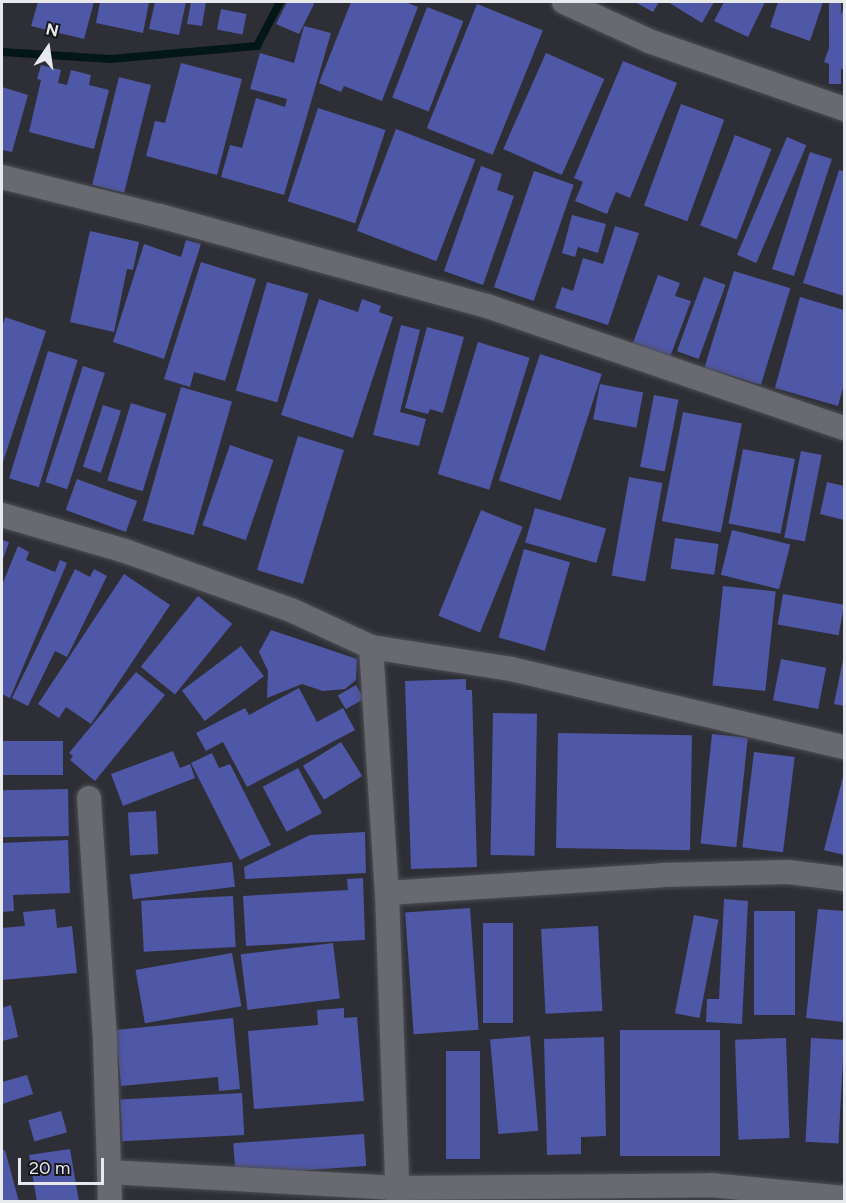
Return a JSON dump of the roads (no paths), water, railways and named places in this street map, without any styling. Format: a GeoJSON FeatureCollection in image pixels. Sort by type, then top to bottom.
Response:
{"type":"FeatureCollection","features":[{"type":"Feature","properties":{"kind":"street"},"geometry":{"type":"LineString","coordinates":[[564,2],[649,41],[844,109]]}},
{"type":"Feature","properties":{"kind":"street"},"geometry":{"type":"LineString","coordinates":[[2,177],[160,216],[487,306],[844,428]]}},
{"type":"Feature","properties":{"kind":"street"},"geometry":{"type":"LineString","coordinates":[[2,515],[125,552],[291,609],[371,647],[511,669],[844,747]]}},
{"type":"Feature","properties":{"kind":"street"},"geometry":{"type":"LineString","coordinates":[[371,647],[387,893],[397,1195]]}},
{"type":"Feature","properties":{"kind":"street"},"geometry":{"type":"LineString","coordinates":[[89,798],[110,1202]]}},
{"type":"Feature","properties":{"kind":"street"},"geometry":{"type":"LineString","coordinates":[[387,893],[662,875],[788,872],[844,879]]}},
{"type":"Feature","properties":{"kind":"street"},"geometry":{"type":"LineString","coordinates":[[109,1172],[397,1195],[710,1185],[844,1198]]}},
{"type":"Feature","properties":{"kind":"waterway"},"geometry":{"type":"LineString","coordinates":[[2,52],[111,59],[257,46],[280,2]]}}]}
